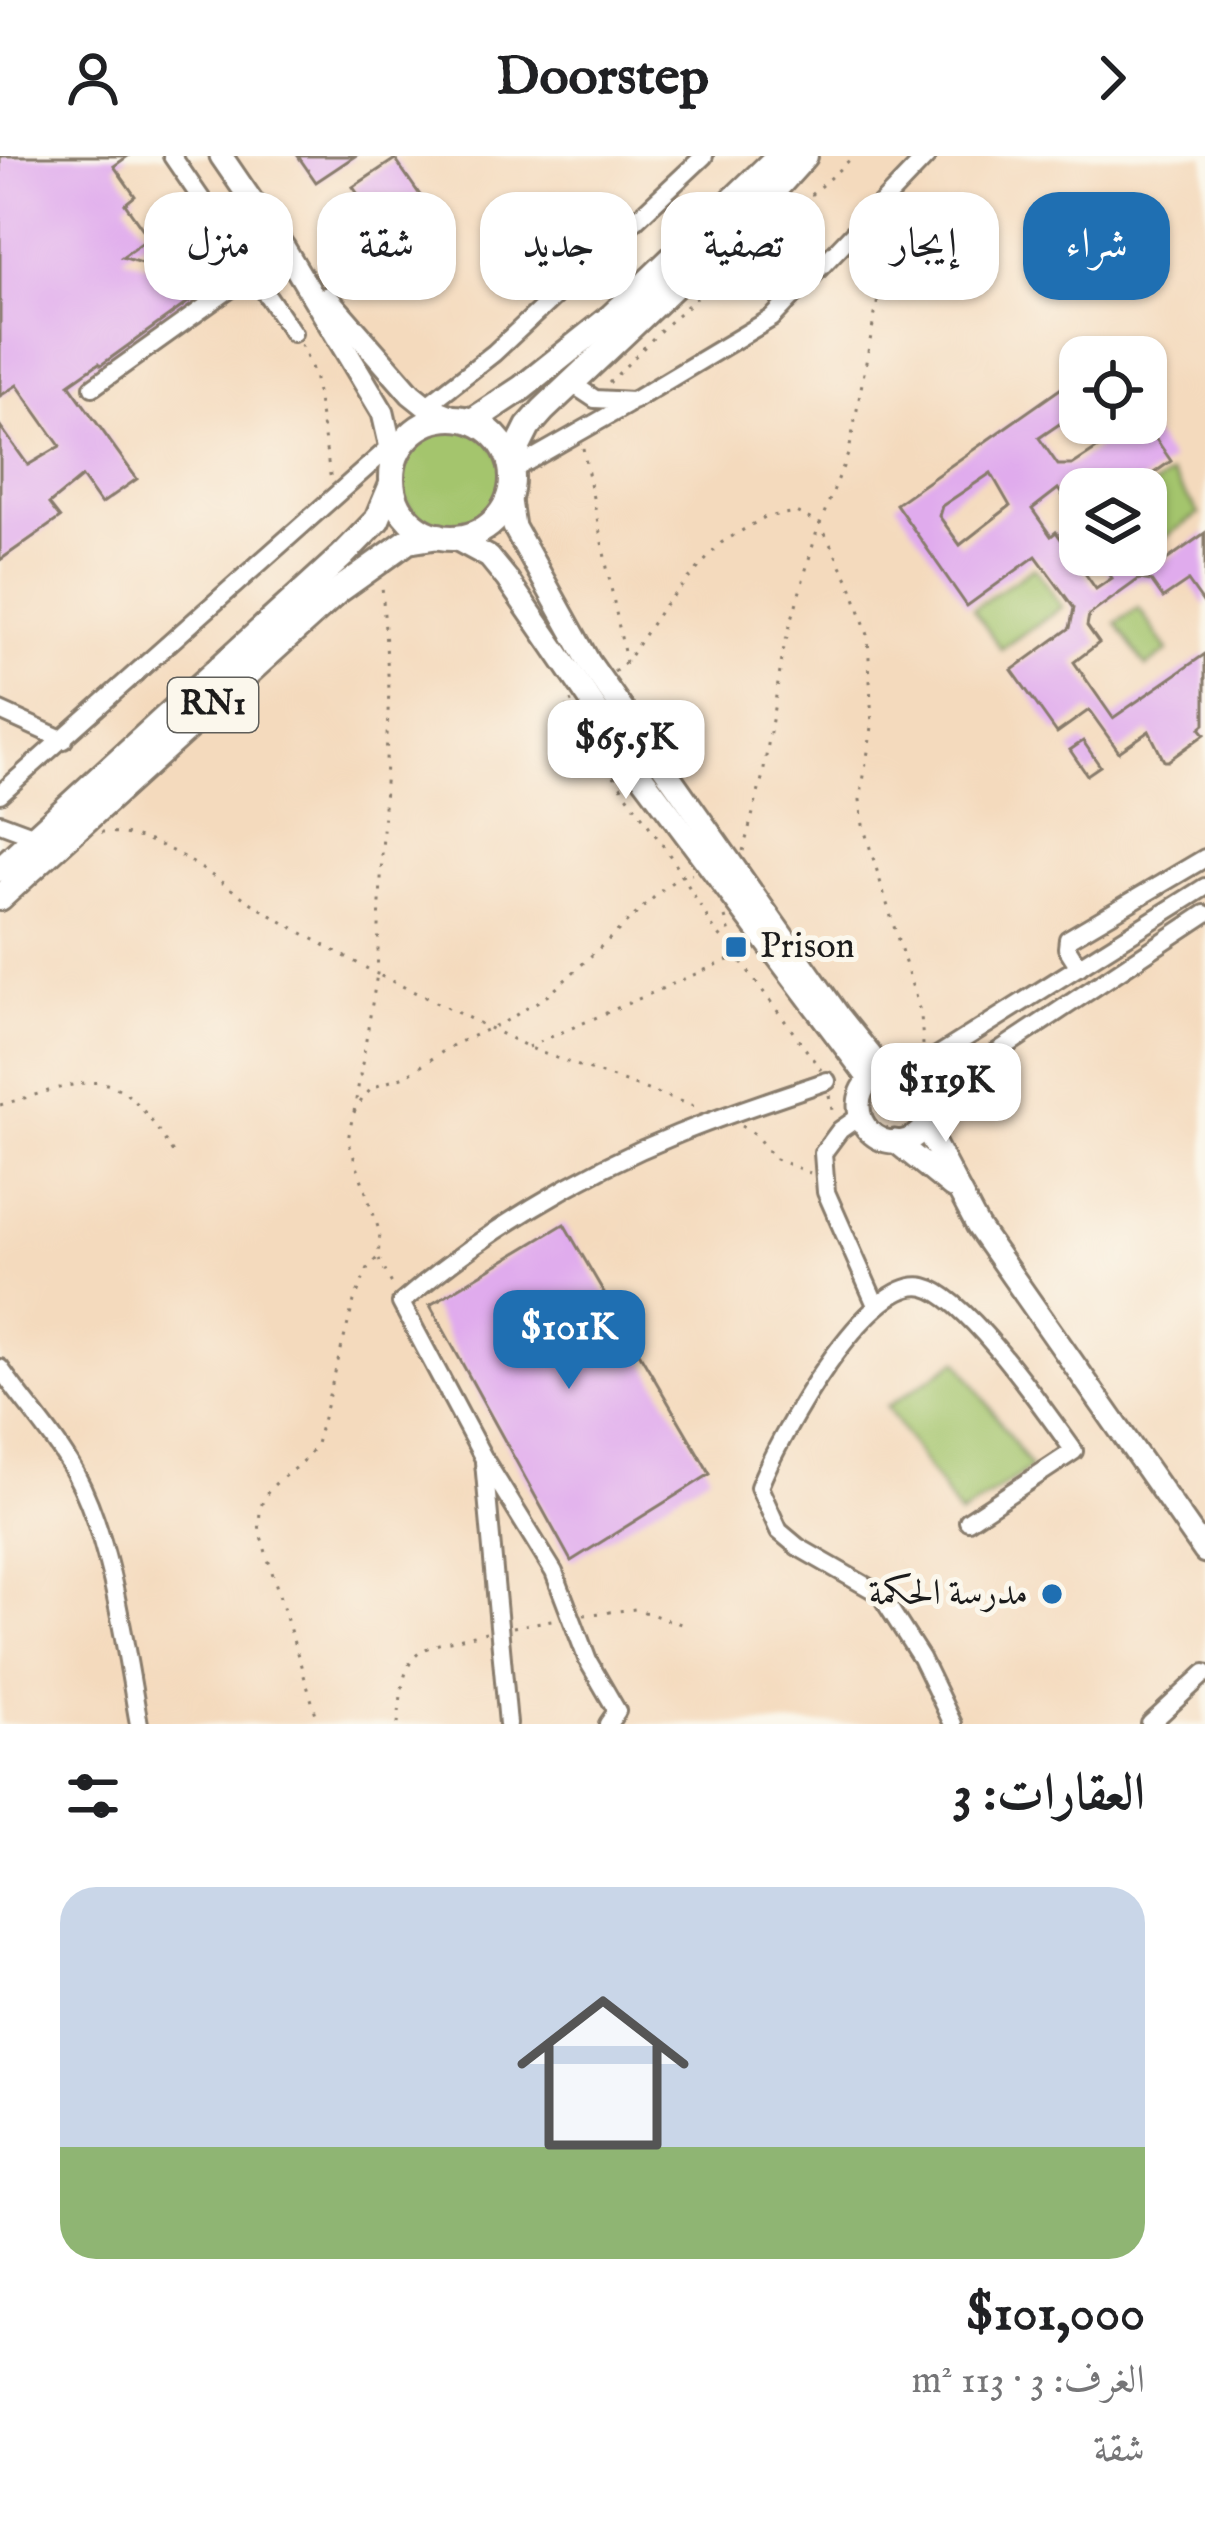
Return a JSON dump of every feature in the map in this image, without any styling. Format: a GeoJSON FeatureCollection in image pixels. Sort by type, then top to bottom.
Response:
{"type":"FeatureCollection","features":[{"type":"Feature","properties":{"kind":"highway","name":"RN1"},"geometry":{"type":"LineString","coordinates":[[0,869],[377,520],[393,464],[407,438],[421,426],[464,420],[522,388],[611,316],[779,156]]}},
{"type":"Feature","properties":{"kind":"highway","name":"RN1"},"geometry":{"type":"LineString","coordinates":[[0,898],[338,591],[408,541],[471,534],[488,525],[528,427],[805,156]]}},
{"type":"Feature","properties":{"kind":"highway"},"geometry":{"type":"LineString","coordinates":[[464,420],[494,435],[510,476]]}},
{"type":"Feature","properties":{"kind":"highway"},"geometry":{"type":"LineString","coordinates":[[393,464],[397,502],[407,518],[446,536]]}},
{"type":"Feature","properties":{"kind":"main road"},"geometry":{"type":"LineString","coordinates":[[221,156],[246,192]]}},
{"type":"Feature","properties":{"kind":"main road"},"geometry":{"type":"LineString","coordinates":[[293,259],[397,380],[426,406],[464,420]]}},
{"type":"Feature","properties":{"kind":"main road"},"geometry":{"type":"LineString","coordinates":[[293,263],[383,413],[393,464]]}},
{"type":"Feature","properties":{"kind":"main road"},"geometry":{"type":"LineString","coordinates":[[510,476],[514,526],[594,687]]}},
{"type":"Feature","properties":{"kind":"main road"},"geometry":{"type":"LineString","coordinates":[[446,536],[489,557],[594,687],[877,1076]]}},
{"type":"Feature","properties":{"kind":"main road"},"geometry":{"type":"LineString","coordinates":[[896,1142],[925,1126],[930,1114],[919,1069],[877,1076],[861,1094],[860,1116],[874,1135],[896,1142],[957,1192]]}},
{"type":"Feature","properties":{"kind":"main road"},"geometry":{"type":"LineString","coordinates":[[925,1126],[957,1192],[1205,1552]]}},
{"type":"Feature","properties":{"kind":"street"},"geometry":{"type":"LineString","coordinates":[[172,156],[196,192]]}},
{"type":"Feature","properties":{"kind":"street"},"geometry":{"type":"LineString","coordinates":[[426,406],[494,353],[704,156]]}},
{"type":"Feature","properties":{"kind":"street"},"geometry":{"type":"LineString","coordinates":[[510,476],[772,319],[926,156]]}},
{"type":"Feature","properties":{"kind":"street"},"geometry":{"type":"LineString","coordinates":[[93,387],[215,300]]}},
{"type":"Feature","properties":{"kind":"street"},"geometry":{"type":"LineString","coordinates":[[270,300],[293,333]]}},
{"type":"Feature","properties":{"kind":"street"},"geometry":{"type":"LineString","coordinates":[[571,383],[596,400],[633,401]]}},
{"type":"Feature","properties":{"kind":"street"},"geometry":{"type":"LineString","coordinates":[[0,794],[334,497],[393,464]]}},
{"type":"Feature","properties":{"kind":"street"},"geometry":{"type":"LineString","coordinates":[[0,711],[64,740]]}},
{"type":"Feature","properties":{"kind":"street"},"geometry":{"type":"LineString","coordinates":[[0,823],[35,836]]}},
{"type":"Feature","properties":{"kind":"street"},"geometry":{"type":"LineString","coordinates":[[1078,967],[1066,946],[1068,939],[1205,858]]}},
{"type":"Feature","properties":{"kind":"street"},"geometry":{"type":"LineString","coordinates":[[919,1069],[1205,886]]}},
{"type":"Feature","properties":{"kind":"street"},"geometry":{"type":"LineString","coordinates":[[929,1096],[1205,914]]}},
{"type":"Feature","properties":{"kind":"street"},"geometry":{"type":"LineString","coordinates":[[608,1724],[617,1711],[588,1661],[554,1572],[483,1457],[401,1303],[482,1242],[592,1174],[676,1135],[827,1081]]}},
{"type":"Feature","properties":{"kind":"street"},"geometry":{"type":"LineString","coordinates":[[860,1116],[840,1130],[823,1153],[824,1172],[826,1192],[876,1305]]}},
{"type":"Feature","properties":{"kind":"street"},"geometry":{"type":"LineString","coordinates":[[953,1724],[930,1675],[880,1594],[779,1531],[759,1487],[784,1432],[876,1305],[919,1286],[954,1307],[1004,1354],[1074,1451],[968,1521]]}},
{"type":"Feature","properties":{"kind":"street"},"geometry":{"type":"LineString","coordinates":[[0,1368],[54,1440],[89,1504],[139,1724]]}},
{"type":"Feature","properties":{"kind":"street"},"geometry":{"type":"LineString","coordinates":[[483,1457],[508,1724]]}},
{"type":"Feature","properties":{"kind":"street"},"geometry":{"type":"LineString","coordinates":[[1150,1724],[1205,1673]]}},
{"type":"Feature","properties":{"kind":"path"},"geometry":{"type":"LineString","coordinates":[[353,1114],[372,1088],[407,1075],[550,994],[682,874],[742,854],[754,823],[784,647],[820,524],[849,452],[899,188]]}},
{"type":"Feature","properties":{"kind":"path"},"geometry":{"type":"LineString","coordinates":[[293,333],[314,374],[334,497]]}},
{"type":"Feature","properties":{"kind":"path"},"geometry":{"type":"LineString","coordinates":[[827,1081],[770,996],[714,928],[564,705],[626,662],[663,607],[721,543],[765,517],[796,512],[820,524],[850,583],[868,635],[872,727],[860,800],[863,825],[921,1015],[919,1069]]}},
{"type":"Feature","properties":{"kind":"path"},"geometry":{"type":"LineString","coordinates":[[371,568],[382,584],[389,689],[377,974],[348,1140],[380,1233],[378,1257],[401,1303]]}},
{"type":"Feature","properties":{"kind":"path"},"geometry":{"type":"LineString","coordinates":[[99,832],[123,832],[162,845],[259,908],[377,974],[529,1047],[637,1087]]}},
{"type":"Feature","properties":{"kind":"path"},"geometry":{"type":"LineString","coordinates":[[718,904],[737,956]]}},
{"type":"Feature","properties":{"kind":"path"},"geometry":{"type":"LineString","coordinates":[[529,1047],[737,956]]}},
{"type":"Feature","properties":{"kind":"path"},"geometry":{"type":"LineString","coordinates":[[0,1105],[88,1082],[107,1082],[136,1099],[176,1158]]}},
{"type":"Feature","properties":{"kind":"path"},"geometry":{"type":"LineString","coordinates":[[319,1724],[260,1533],[258,1505],[264,1492],[305,1462],[316,1444],[354,1301],[378,1257]]}},
{"type":"Feature","properties":{"kind":"path"},"geometry":{"type":"LineString","coordinates":[[398,1724],[405,1670],[412,1656],[433,1645],[500,1629],[635,1609],[681,1624]]}},
{"type":"Feature","properties":{"kind":"green space"},"geometry":{"type":"Polygon","coordinates":[[[452,426],[472,430],[495,449],[504,478],[500,498],[481,521],[452,530],[432,526],[409,507],[400,478],[404,458],[423,435],[452,426]]]}},
{"type":"Feature","properties":{"kind":"green space"},"geometry":{"type":"Polygon","coordinates":[[[1171,474],[1199,514],[1167,536],[1167,477],[1171,474]]]}},
{"type":"Feature","properties":{"kind":"green space"},"geometry":{"type":"Polygon","coordinates":[[[1034,567],[1062,607],[1001,649],[973,609],[1034,567]]]}},
{"type":"Feature","properties":{"kind":"green space"},"geometry":{"type":"Polygon","coordinates":[[[1139,608],[1168,651],[1146,667],[1116,623],[1139,608]]]}},
{"type":"Feature","properties":{"kind":"green space"},"geometry":{"type":"Polygon","coordinates":[[[958,1360],[1031,1468],[960,1516],[887,1407],[958,1360]]]}},
{"type":"Feature","properties":{"kind":"building"},"geometry":{"type":"Polygon","coordinates":[[[0,156],[128,156],[114,166],[135,196],[125,204],[144,231],[144,242],[122,257],[144,264],[144,300],[191,300],[69,384],[137,479],[101,504],[82,477],[49,504],[60,518],[0,560],[0,426],[28,465],[60,446],[17,385],[0,396],[0,156]]]}},
{"type":"Feature","properties":{"kind":"building"},"geometry":{"type":"Polygon","coordinates":[[[298,156],[355,156],[316,182],[298,156]]]}},
{"type":"Feature","properties":{"kind":"building"},"geometry":{"type":"Polygon","coordinates":[[[395,159],[418,192],[357,192],[353,187],[395,159]]]}},
{"type":"Feature","properties":{"kind":"building"},"geometry":{"type":"Polygon","coordinates":[[[1059,390],[1059,424],[1039,438],[1058,465],[1072,465],[1104,444],[1159,444],[1171,461],[1161,468],[1059,468],[1059,490],[1032,509],[1051,536],[1056,532],[1059,536],[1059,576],[1087,576],[1096,589],[1111,576],[1167,576],[1167,560],[1205,533],[1205,605],[1188,581],[1163,598],[1151,581],[1139,579],[1089,615],[1087,626],[1099,643],[1074,662],[1113,718],[1205,654],[1205,724],[1200,728],[1205,734],[1164,761],[1149,731],[1119,752],[1089,710],[1057,733],[1012,670],[1070,628],[1074,608],[1036,556],[967,606],[896,504],[1059,390]],[[991,473],[942,506],[939,516],[960,545],[1010,506],[991,473]]]}},
{"type":"Feature","properties":{"kind":"building"},"geometry":{"type":"Polygon","coordinates":[[[1083,741],[1100,766],[1087,775],[1070,750],[1083,741]]]}},
{"type":"Feature","properties":{"kind":"building"},"geometry":{"type":"Polygon","coordinates":[[[564,1224],[710,1474],[571,1561],[430,1305],[564,1224]]]}},
{"type":"Feature","properties":{"kind":"place","name":"Prison"},"geometry":{"type":"Point","coordinates":[736,947]}},
{"type":"Feature","properties":{"kind":"place","name":"مدرسة الحكمة"},"geometry":{"type":"Point","coordinates":[1052,1594]}}]}
